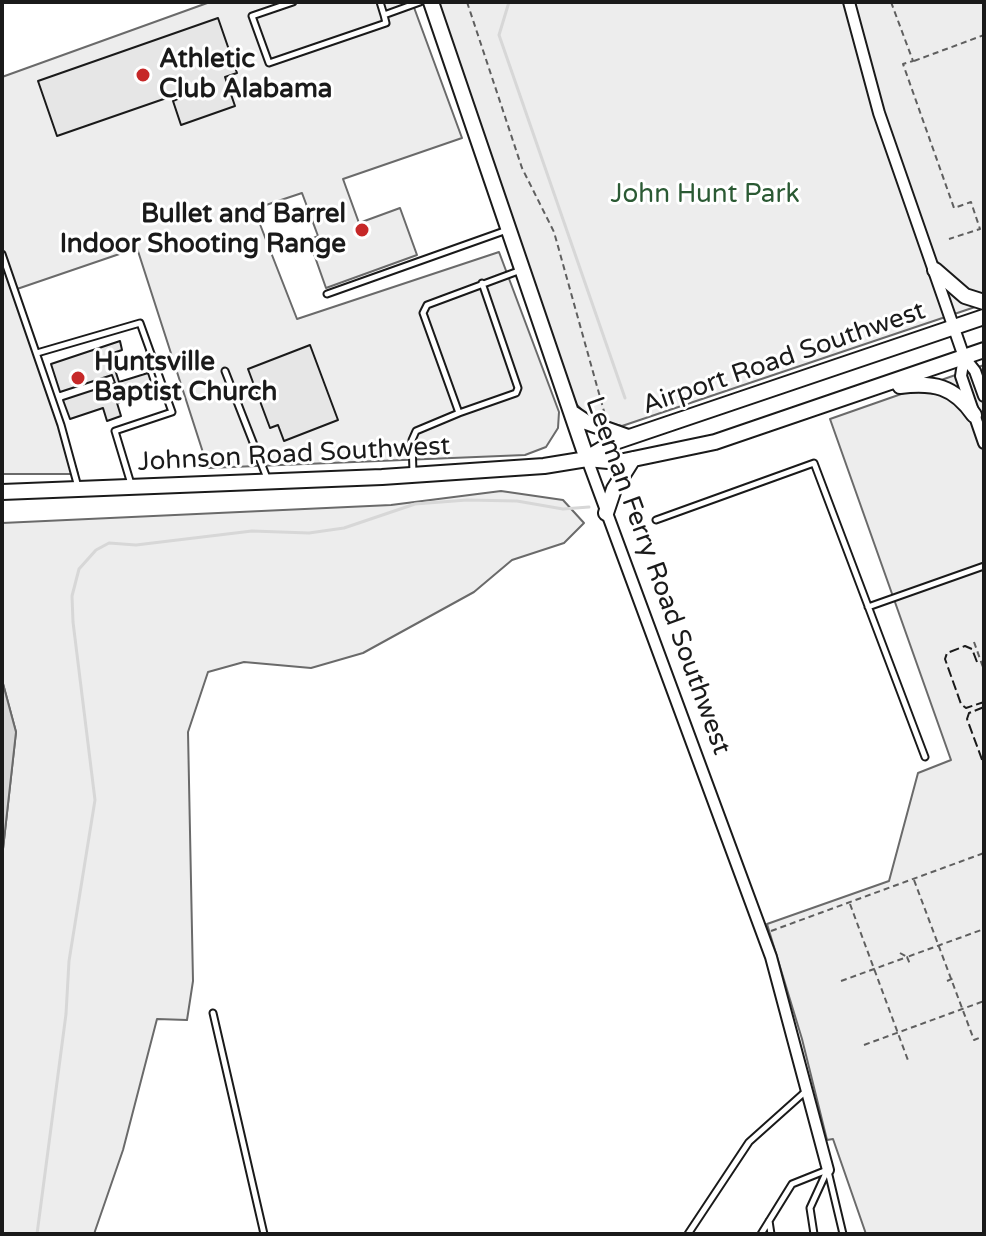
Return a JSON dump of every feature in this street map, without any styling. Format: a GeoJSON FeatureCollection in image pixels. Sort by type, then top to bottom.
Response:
{"type":"FeatureCollection","features":[{"type":"Feature","properties":{"kind":"street","name":"Leeman Ferry Road Southwest"},"geometry":{"type":"LineString","coordinates":[[431,2],[606,513],[762,934],[828,1170]]}},
{"type":"Feature","properties":{"kind":"street"},"geometry":{"type":"LineString","coordinates":[[849,2],[879,113],[964,357],[975,371],[984,396]]}},
{"type":"Feature","properties":{"kind":"street"},"geometry":{"type":"LineString","coordinates":[[935,270],[965,296],[984,302]]}},
{"type":"Feature","properties":{"kind":"street","name":"Airport Road Southwest"},"geometry":{"type":"LineString","coordinates":[[587,459],[628,437],[984,317]]}},
{"type":"Feature","properties":{"kind":"street","name":"Airport Road Southwest"},"geometry":{"type":"LineString","coordinates":[[587,459],[619,462],[715,442],[984,350]]}},
{"type":"Feature","properties":{"kind":"street"},"geometry":{"type":"LineString","coordinates":[[964,357],[961,376],[984,443]]}},
{"type":"Feature","properties":{"kind":"street"},"geometry":{"type":"LineString","coordinates":[[876,388],[926,383],[940,385],[965,401],[974,415]]}},
{"type":"Feature","properties":{"kind":"street"},"geometry":{"type":"LineString","coordinates":[[571,412],[586,422],[628,437]]}},
{"type":"Feature","properties":{"kind":"street","name":"Johnson Road Southwest"},"geometry":{"type":"LineString","coordinates":[[2,492],[413,475],[544,466],[587,459]]}},
{"type":"Feature","properties":{"kind":"street"},"geometry":{"type":"LineString","coordinates":[[606,513],[614,489],[633,459]]}},
{"type":"Feature","properties":{"kind":"lane"},"geometry":{"type":"LineString","coordinates":[[293,2],[252,16],[269,63],[386,23],[380,2]]}},
{"type":"Feature","properties":{"kind":"lane"},"geometry":{"type":"LineString","coordinates":[[384,15],[420,2]]}},
{"type":"Feature","properties":{"kind":"lane"},"geometry":{"type":"LineString","coordinates":[[327,294],[509,229]]}},
{"type":"Feature","properties":{"kind":"lane"},"geometry":{"type":"LineString","coordinates":[[2,254],[37,353],[78,488]]}},
{"type":"Feature","properties":{"kind":"lane"},"geometry":{"type":"LineString","coordinates":[[459,413],[423,313],[427,305],[441,297],[522,270]]}},
{"type":"Feature","properties":{"kind":"lane"},"geometry":{"type":"LineString","coordinates":[[413,475],[412,440],[416,431],[516,393],[518,388],[482,283]]}},
{"type":"Feature","properties":{"kind":"lane"},"geometry":{"type":"LineString","coordinates":[[37,353],[140,323],[172,412],[115,431],[131,486]]}},
{"type":"Feature","properties":{"kind":"lane"},"geometry":{"type":"LineString","coordinates":[[225,371],[268,481]]}},
{"type":"Feature","properties":{"kind":"lane"},"geometry":{"type":"LineString","coordinates":[[656,520],[814,463],[925,757]]}},
{"type":"Feature","properties":{"kind":"lane"},"geometry":{"type":"LineString","coordinates":[[868,607],[984,566]]}},
{"type":"Feature","properties":{"kind":"lane"},"geometry":{"type":"LineString","coordinates":[[213,1013],[264,1234]]}},
{"type":"Feature","properties":{"kind":"lane"},"geometry":{"type":"LineString","coordinates":[[688,1234],[749,1142],[807,1091]]}},
{"type":"Feature","properties":{"kind":"lane"},"geometry":{"type":"LineString","coordinates":[[761,1234],[792,1184],[828,1170]]}},
{"type":"Feature","properties":{"kind":"lane"},"geometry":{"type":"LineString","coordinates":[[814,1234],[810,1208],[828,1170]]}},
{"type":"Feature","properties":{"kind":"lane"},"geometry":{"type":"LineString","coordinates":[[828,1170],[843,1234]]}},
{"type":"Feature","properties":{"kind":"lane"},"geometry":{"type":"LineString","coordinates":[[769,1220],[771,1234]]}},
{"type":"Feature","properties":{"kind":"path"},"geometry":{"type":"LineString","coordinates":[[467,2],[522,168],[554,232],[606,420]]}},
{"type":"Feature","properties":{"kind":"path"},"geometry":{"type":"LineString","coordinates":[[891,2],[913,61]]}},
{"type":"Feature","properties":{"kind":"path"},"geometry":{"type":"LineString","coordinates":[[949,239],[980,229],[971,202],[954,208],[903,64],[984,35]]}},
{"type":"Feature","properties":{"kind":"path"},"geometry":{"type":"LineString","coordinates":[[974,642],[984,670]]}},
{"type":"Feature","properties":{"kind":"path"},"geometry":{"type":"LineString","coordinates":[[762,934],[984,853]]}},
{"type":"Feature","properties":{"kind":"path"},"geometry":{"type":"LineString","coordinates":[[914,879],[974,1040]]}},
{"type":"Feature","properties":{"kind":"path"},"geometry":{"type":"LineString","coordinates":[[849,903],[909,1063]]}},
{"type":"Feature","properties":{"kind":"path"},"geometry":{"type":"LineString","coordinates":[[841,981],[984,929]]}},
{"type":"Feature","properties":{"kind":"path"},"geometry":{"type":"LineString","coordinates":[[900,953],[907,957],[910,964]]}},
{"type":"Feature","properties":{"kind":"path"},"geometry":{"type":"LineString","coordinates":[[864,1045],[984,1001]]}},
{"type":"Feature","properties":{"kind":"path"},"geometry":{"type":"LineString","coordinates":[[967,1042],[979,1038]]}},
{"type":"Feature","properties":{"kind":"shaded area"},"geometry":{"type":"Polygon","coordinates":[[[210,2],[412,2],[462,138],[343,179],[359,223],[400,208],[417,255],[326,288],[309,240],[318,236],[302,193],[254,209],[297,319],[499,252],[559,412],[558,428],[546,447],[525,455],[208,468],[137,248],[17,289],[78,474],[2,474],[2,77],[210,2]]]}},
{"type":"Feature","properties":{"kind":"shaded area","name":"John Hunt Park"},"geometry":{"type":"Polygon","coordinates":[[[430,2],[984,2],[984,304],[622,426],[591,419],[576,404],[430,2]]]}},
{"type":"Feature","properties":{"kind":"shaded area"},"geometry":{"type":"Polygon","coordinates":[[[984,365],[984,1234],[866,1234],[833,1139],[827,1140],[802,1039],[767,924],[889,881],[918,773],[951,760],[830,419],[984,365]]]}},
{"type":"Feature","properties":{"kind":"shaded area"},"geometry":{"type":"Polygon","coordinates":[[[501,491],[563,500],[584,523],[564,543],[512,560],[474,592],[363,653],[311,668],[244,662],[208,672],[188,732],[193,981],[187,1020],[157,1019],[123,1150],[94,1234],[2,1234],[2,858],[16,732],[2,680],[2,523],[391,505],[501,491]]]}},
{"type":"Feature","properties":{"kind":"shaded area"},"geometry":{"type":"Polygon","coordinates":[[[2,680],[16,732],[2,858],[2,680]]]}},
{"type":"Feature","properties":{"kind":"building","name":"Athletic Club Alabama"},"geometry":{"type":"Polygon","coordinates":[[[218,18],[237,73],[225,77],[235,106],[181,125],[173,101],[182,97],[181,93],[57,136],[38,81],[218,18]]]}},
{"type":"Feature","properties":{"kind":"building","name":"Huntsville Baptist Church"},"geometry":{"type":"Polygon","coordinates":[[[120,341],[122,350],[110,354],[119,382],[148,373],[154,391],[117,403],[121,416],[107,421],[103,408],[70,419],[63,400],[115,383],[112,375],[60,392],[51,364],[120,341]]]}},
{"type":"Feature","properties":{"kind":"building"},"geometry":{"type":"Polygon","coordinates":[[[310,345],[338,420],[284,441],[278,425],[270,428],[248,369],[310,345]]]}},
{"type":"Feature","properties":{"kind":"waterway"},"geometry":{"type":"LineString","coordinates":[[509,2],[499,35],[625,398]]}},
{"type":"Feature","properties":{"kind":"waterway"},"geometry":{"type":"LineString","coordinates":[[37,1234],[66,1014],[69,961],[95,800],[73,622],[72,596],[79,569],[96,550],[109,543],[136,545],[252,531],[309,533],[344,528],[415,504],[467,500],[517,501],[563,509],[589,507]]}},
{"type":"Feature","properties":{"kind":"fence"},"geometry":{"type":"LineString","coordinates":[[977,662],[972,649],[965,646],[947,653],[945,659],[961,704],[966,708],[984,702]]}},
{"type":"Feature","properties":{"kind":"fence"},"geometry":{"type":"LineString","coordinates":[[984,707],[969,713],[967,719],[984,765]]}},
{"type":"Feature","properties":{"kind":"place","name":"Athletic Club Alabama"},"geometry":{"type":"Point","coordinates":[143,75]}},
{"type":"Feature","properties":{"kind":"place","name":"Bullet and Barrel Indoor Shooting Range"},"geometry":{"type":"Point","coordinates":[362,230]}},
{"type":"Feature","properties":{"kind":"place","name":"Huntsville Baptist Church"},"geometry":{"type":"Point","coordinates":[78,378]}}]}
